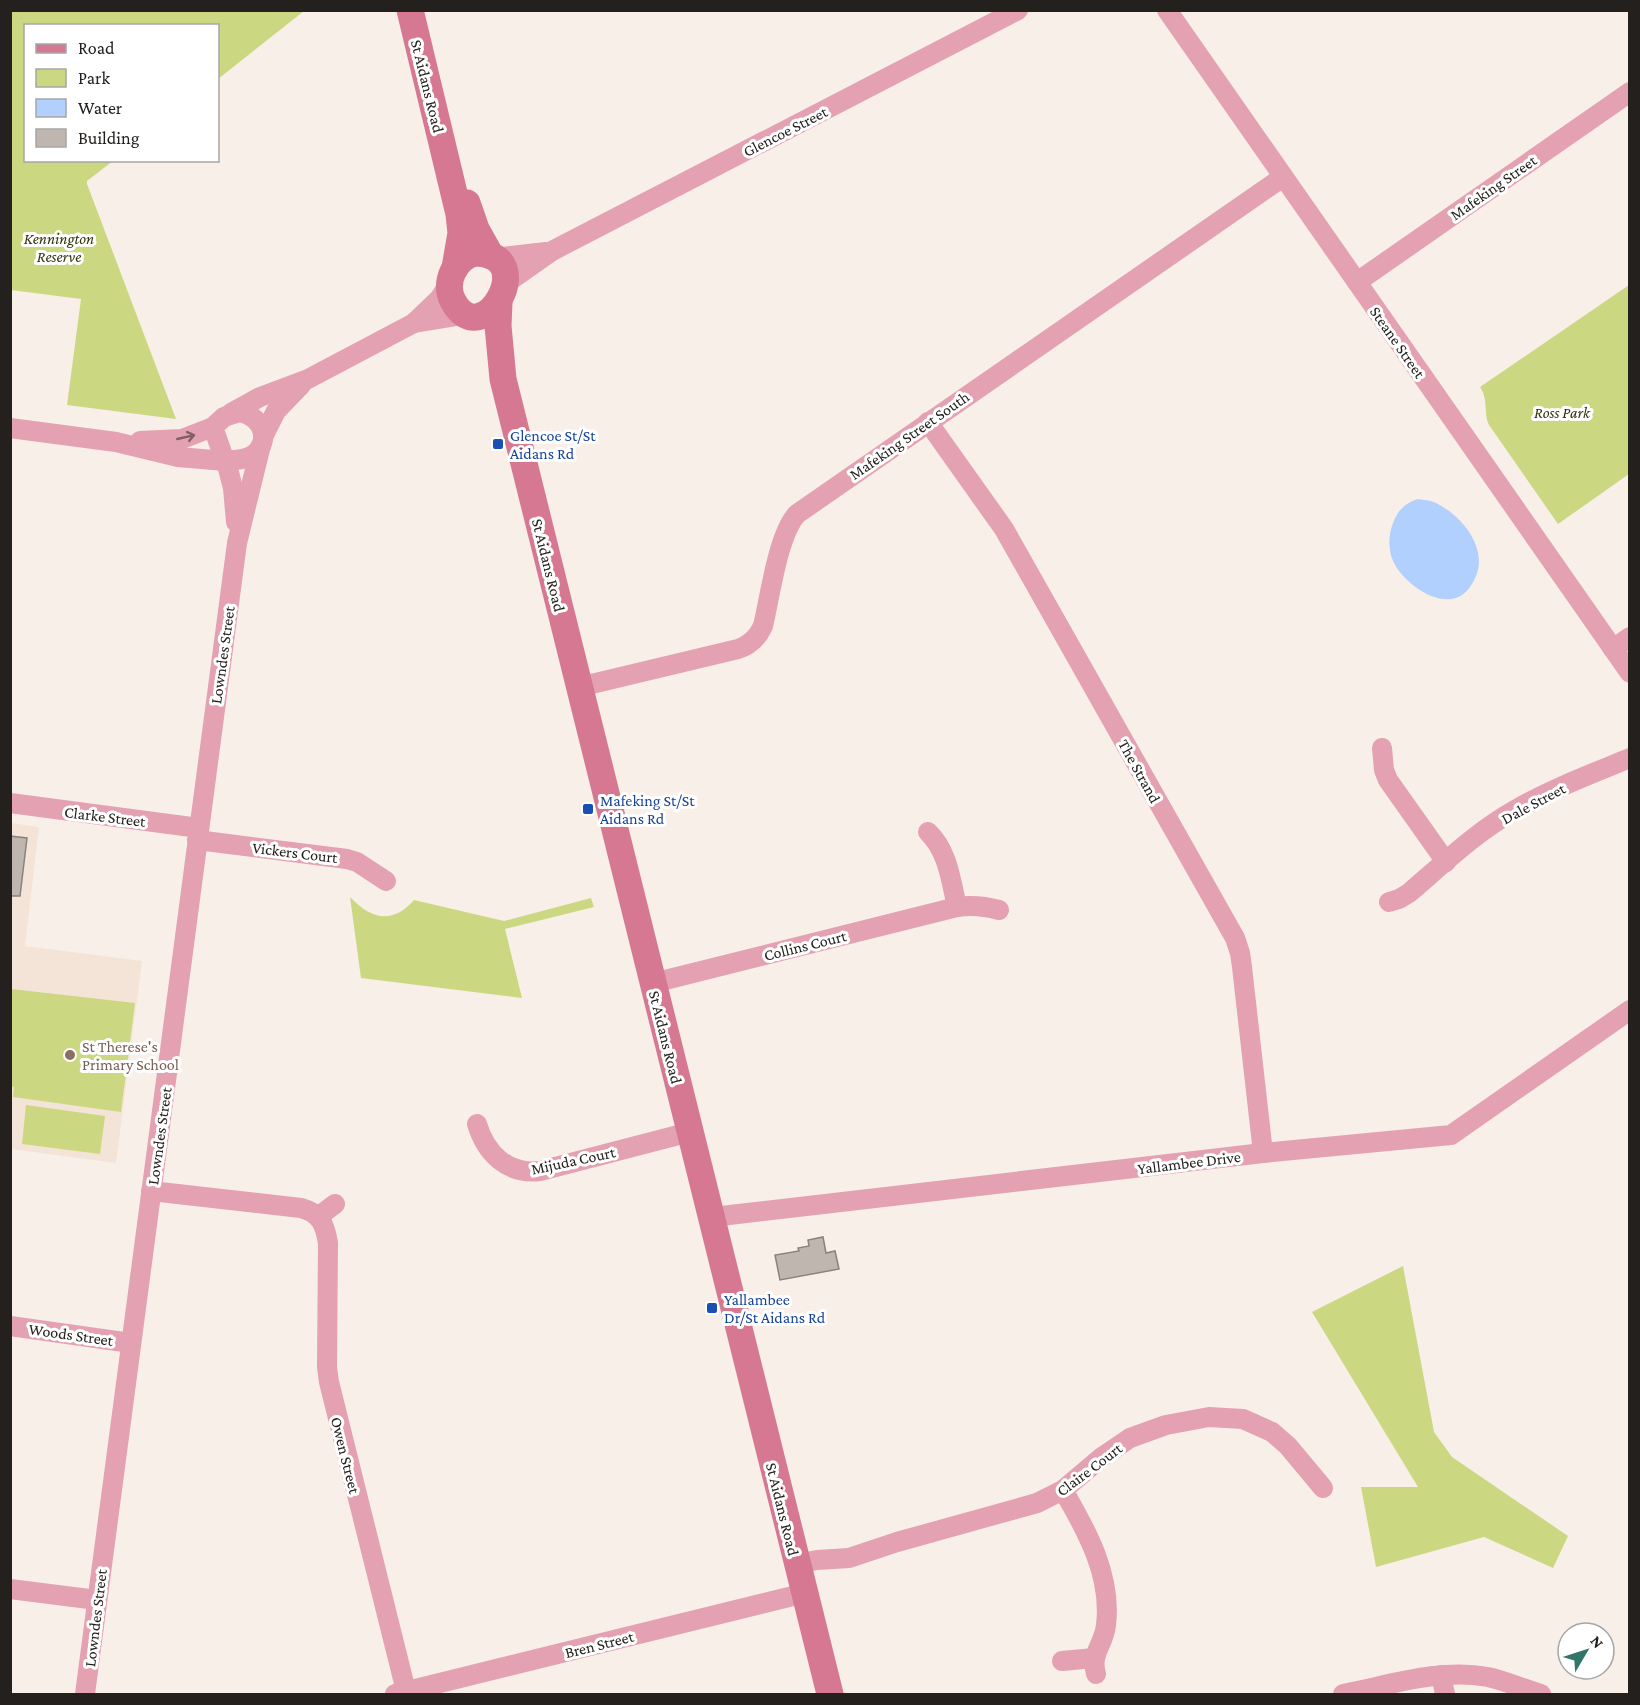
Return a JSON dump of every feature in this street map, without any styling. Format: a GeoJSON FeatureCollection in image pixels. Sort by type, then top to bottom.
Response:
{"type":"FeatureCollection","features":[{"type":"Feature","properties":{"kind":"street","name":"St Aidans Road"},"geometry":{"type":"LineString","coordinates":[[410,10],[459,214],[461,233],[452,277]]}},
{"type":"Feature","properties":{"kind":"street","name":"St Aidans Road"},"geometry":{"type":"LineString","coordinates":[[428,10],[444,103],[467,201],[476,229],[492,257]]}},
{"type":"Feature","properties":{"kind":"street","name":"Glencoe Street"},"geometry":{"type":"LineString","coordinates":[[502,293],[552,251],[1018,10]]}},
{"type":"Feature","properties":{"kind":"street","name":"Steane Street"},"geometry":{"type":"LineString","coordinates":[[1172,12],[1283,177],[1629,673]]}},
{"type":"Feature","properties":{"kind":"street","name":"Mafeking Street"},"geometry":{"type":"LineString","coordinates":[[1357,282],[1629,92]]}},
{"type":"Feature","properties":{"kind":"street","name":"Mafeking Street South"},"geometry":{"type":"LineString","coordinates":[[579,687],[738,649],[749,644],[760,634],[764,626],[784,535],[791,520],[805,507],[1283,177]]}},
{"type":"Feature","properties":{"kind":"street","name":"Glencoe Street"},"geometry":{"type":"LineString","coordinates":[[492,257],[523,256],[552,251]]}},
{"type":"Feature","properties":{"kind":"street"},"geometry":{"type":"LineString","coordinates":[[116,442],[182,439],[213,427],[231,413],[260,397],[308,379],[414,323],[439,299],[468,255],[482,253],[492,257],[504,272],[502,293],[486,313],[414,323]]}},
{"type":"Feature","properties":{"kind":"street"},"geometry":{"type":"LineString","coordinates":[[452,277],[453,303],[466,316]]}},
{"type":"Feature","properties":{"kind":"street","name":"St Aidans Road"},"geometry":{"type":"LineString","coordinates":[[502,293],[498,326],[503,379],[830,1695]]}},
{"type":"Feature","properties":{"kind":"street","name":"St Aidans Road"},"geometry":{"type":"LineString","coordinates":[[466,316],[481,336],[503,379]]}},
{"type":"Feature","properties":{"kind":"street"},"geometry":{"type":"LineString","coordinates":[[10,428],[116,442],[178,457],[226,461],[251,456],[262,441],[276,411],[308,379]]}},
{"type":"Feature","properties":{"kind":"street"},"geometry":{"type":"LineString","coordinates":[[231,413],[247,413],[254,416],[259,422],[262,441]]}},
{"type":"Feature","properties":{"kind":"street","name":"The Strand"},"geometry":{"type":"LineString","coordinates":[[928,422],[1004,528],[1235,939],[1242,960],[1263,1153]]}},
{"type":"Feature","properties":{"kind":"street"},"geometry":{"type":"LineString","coordinates":[[213,427],[226,461]]}},
{"type":"Feature","properties":{"kind":"street","name":"Lowndes Street"},"geometry":{"type":"LineString","coordinates":[[85,1695],[237,543],[262,441]]}},
{"type":"Feature","properties":{"kind":"street","name":"Lowndes Street"},"geometry":{"type":"LineString","coordinates":[[226,461],[235,505],[237,543]]}},
{"type":"Feature","properties":{"kind":"street"},"geometry":{"type":"LineString","coordinates":[[1613,649],[1629,637]]}},
{"type":"Feature","properties":{"kind":"street"},"geometry":{"type":"LineString","coordinates":[[1382,748],[1384,770],[1388,780],[1446,862]]}},
{"type":"Feature","properties":{"kind":"street","name":"Dale Street"},"geometry":{"type":"LineString","coordinates":[[1389,902],[1409,893],[1489,827],[1514,811],[1548,793],[1629,758]]}},
{"type":"Feature","properties":{"kind":"street","name":"Clarke Street"},"geometry":{"type":"LineString","coordinates":[[10,803],[198,834]]}},
{"type":"Feature","properties":{"kind":"street"},"geometry":{"type":"LineString","coordinates":[[928,832],[944,855],[957,907]]}},
{"type":"Feature","properties":{"kind":"street","name":"Vickers Court"},"geometry":{"type":"LineString","coordinates":[[198,834],[347,859],[357,862],[386,881]]}},
{"type":"Feature","properties":{"kind":"street","name":"Collins Court"},"geometry":{"type":"LineString","coordinates":[[653,983],[957,907],[986,906],[999,910]]}},
{"type":"Feature","properties":{"kind":"street","name":"Yallambee Drive"},"geometry":{"type":"LineString","coordinates":[[712,1217],[1263,1153],[1451,1135],[1629,1010]]}},
{"type":"Feature","properties":{"kind":"street","name":"Mijuda Court"},"geometry":{"type":"LineString","coordinates":[[477,1124],[485,1145],[497,1159],[509,1167],[527,1172],[540,1171],[690,1132]]}},
{"type":"Feature","properties":{"kind":"street"},"geometry":{"type":"LineString","coordinates":[[151,1191],[302,1208],[319,1216],[335,1204]]}},
{"type":"Feature","properties":{"kind":"street","name":"Owen Street"},"geometry":{"type":"LineString","coordinates":[[319,1216],[328,1243],[329,1382],[399,1693]]}},
{"type":"Feature","properties":{"kind":"street","name":"Woods Street"},"geometry":{"type":"LineString","coordinates":[[10,1326],[131,1342]]}},
{"type":"Feature","properties":{"kind":"street","name":"Claire Court"},"geometry":{"type":"LineString","coordinates":[[797,1564],[849,1558],[897,1542],[1037,1503],[1063,1490],[1102,1457],[1130,1438],[1166,1425],[1209,1417],[1243,1419],[1272,1432],[1288,1446],[1323,1488]]}},
{"type":"Feature","properties":{"kind":"street"},"geometry":{"type":"LineString","coordinates":[[1062,1661],[1095,1666],[1107,1624],[1102,1573],[1089,1536],[1063,1490]]}},
{"type":"Feature","properties":{"kind":"street"},"geometry":{"type":"LineString","coordinates":[[10,1589],[97,1600]]}},
{"type":"Feature","properties":{"kind":"street","name":"Bren Street"},"geometry":{"type":"LineString","coordinates":[[399,1693],[805,1593]]}},
{"type":"Feature","properties":{"kind":"street"},"geometry":{"type":"LineString","coordinates":[[1343,1695],[1443,1685],[1470,1675],[1490,1678],[1541,1695]]}},
{"type":"Feature","properties":{"kind":"shaded area","name":"St Therese's Primary School"},"geometry":{"type":"Polygon","coordinates":[[[11,823],[39,827],[25,946],[142,961],[116,1163],[11,1149],[11,823]]]}},
{"type":"Feature","properties":{"kind":"green space","name":"Kennington Reserve"},"geometry":{"type":"Polygon","coordinates":[[[11,10],[304,11],[219,78],[219,24],[24,24],[24,162],[112,162],[87,181],[87,184],[176,419],[67,405],[81,299],[11,290],[11,10]]]}},
{"type":"Feature","properties":{"kind":"green space","name":"Ross Park"},"geometry":{"type":"Polygon","coordinates":[[[1629,285],[1629,474],[1558,524],[1489,425],[1480,387],[1629,285]]]}},
{"type":"Feature","properties":{"kind":"green space"},"geometry":{"type":"Polygon","coordinates":[[[350,897],[366,910],[382,916],[398,913],[414,900],[504,921],[591,898],[594,907],[505,929],[522,998],[361,978],[350,897]]]}},
{"type":"Feature","properties":{"kind":"green space"},"geometry":{"type":"Polygon","coordinates":[[[11,989],[135,1003],[121,1112],[13,1097],[14,1087],[10,1086],[11,989]]]}},
{"type":"Feature","properties":{"kind":"green space"},"geometry":{"type":"Polygon","coordinates":[[[26,1105],[105,1116],[100,1154],[22,1144],[26,1105]]]}},
{"type":"Feature","properties":{"kind":"green space"},"geometry":{"type":"Polygon","coordinates":[[[1403,1266],[1434,1432],[1452,1457],[1568,1536],[1553,1568],[1484,1537],[1376,1567],[1361,1487],[1418,1487],[1312,1312],[1403,1266]]]}},
{"type":"Feature","properties":{"kind":"water"},"geometry":{"type":"Polygon","coordinates":[[[1418,499],[1436,503],[1445,508],[1463,524],[1475,543],[1479,565],[1476,576],[1467,591],[1453,599],[1433,597],[1414,586],[1399,571],[1392,558],[1390,538],[1395,518],[1406,505],[1418,499]]]}},
{"type":"Feature","properties":{"kind":"building"},"geometry":{"type":"Polygon","coordinates":[[[10,836],[27,838],[20,896],[10,896],[10,836]]]}},
{"type":"Feature","properties":{"kind":"building"},"geometry":{"type":"Polygon","coordinates":[[[823,1237],[826,1253],[835,1251],[839,1269],[780,1280],[775,1255],[799,1251],[798,1248],[809,1246],[808,1240],[823,1237]]]}},
{"type":"Feature","properties":{"kind":"place","name":"Glencoe St/St Aidans Rd"},"geometry":{"type":"Point","coordinates":[498,444]}},
{"type":"Feature","properties":{"kind":"place","name":"Mafeking St/St Aidans Rd"},"geometry":{"type":"Point","coordinates":[588,809]}},
{"type":"Feature","properties":{"kind":"place","name":"St Therese's Primary School"},"geometry":{"type":"Point","coordinates":[70,1055]}},
{"type":"Feature","properties":{"kind":"place","name":"Yallambee Dr/St Aidans Rd"},"geometry":{"type":"Point","coordinates":[712,1308]}}]}
